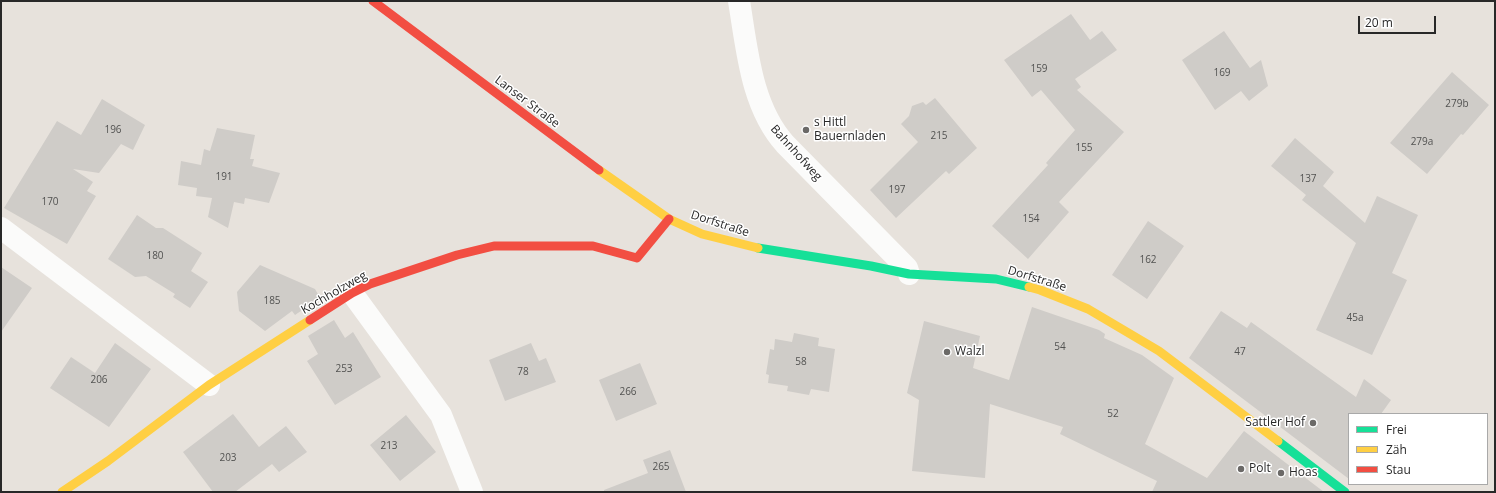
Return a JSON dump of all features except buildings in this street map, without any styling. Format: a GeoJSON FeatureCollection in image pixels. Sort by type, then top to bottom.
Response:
{"type":"FeatureCollection","features":[{"type":"Feature","properties":{"kind":"main road","name":"Lanser Straße"},"geometry":{"type":"LineString","coordinates":[[373,1],[623,188],[669,219]]}},
{"type":"Feature","properties":{"kind":"main road","name":"Dorfstraße"},"geometry":{"type":"LineString","coordinates":[[669,219],[702,234],[750,247],[871,266],[909,274],[996,279],[1040,290],[1088,309],[1160,351],[1345,492]]}},
{"type":"Feature","properties":{"kind":"main road","name":"Kochholzweg"},"geometry":{"type":"LineString","coordinates":[[62,492],[108,461],[209,385],[352,293],[370,284],[450,257],[494,246],[594,246],[636,258],[669,219]]}},
{"type":"Feature","properties":{"kind":"street","name":"Bahnhofweg"},"geometry":{"type":"LineString","coordinates":[[739,1],[752,72],[763,110],[772,127],[785,144],[907,268],[909,274]]}},
{"type":"Feature","properties":{"kind":"street"},"geometry":{"type":"LineString","coordinates":[[1,228],[209,385]]}},
{"type":"Feature","properties":{"kind":"street"},"geometry":{"type":"LineString","coordinates":[[352,293],[441,415],[472,492]]}},
{"type":"Feature","properties":{"kind":"traffic: fast"},"geometry":{"type":"LineString","coordinates":[[758,248],[871,266],[909,274],[996,279],[1029,287]]}},
{"type":"Feature","properties":{"kind":"traffic: fast"},"geometry":{"type":"LineString","coordinates":[[1278,441],[1345,492]]}},
{"type":"Feature","properties":{"kind":"traffic: slow"},"geometry":{"type":"LineString","coordinates":[[599,170],[669,219],[702,234],[758,248]]}},
{"type":"Feature","properties":{"kind":"traffic: slow"},"geometry":{"type":"LineString","coordinates":[[1029,287],[1088,309],[1159,351],[1278,441]]}},
{"type":"Feature","properties":{"kind":"traffic: slow"},"geometry":{"type":"LineString","coordinates":[[62,492],[108,461],[209,385],[310,320]]}},
{"type":"Feature","properties":{"kind":"traffic: jam"},"geometry":{"type":"LineString","coordinates":[[373,1],[599,170]]}},
{"type":"Feature","properties":{"kind":"traffic: jam"},"geometry":{"type":"LineString","coordinates":[[310,320],[352,293],[370,284],[457,255],[494,246],[593,246],[637,258],[669,219]]}},
{"type":"Feature","properties":{"kind":"place","name":"s Hittl Bauernladen"},"geometry":{"type":"Point","coordinates":[806,130]}},
{"type":"Feature","properties":{"kind":"place","name":"Walzl"},"geometry":{"type":"Point","coordinates":[947,352]}},
{"type":"Feature","properties":{"kind":"place","name":"Sattler Hof"},"geometry":{"type":"Point","coordinates":[1313,423]}},
{"type":"Feature","properties":{"kind":"place","name":"Polt"},"geometry":{"type":"Point","coordinates":[1241,469]}},
{"type":"Feature","properties":{"kind":"place","name":"Hoas"},"geometry":{"type":"Point","coordinates":[1281,473]}}]}
